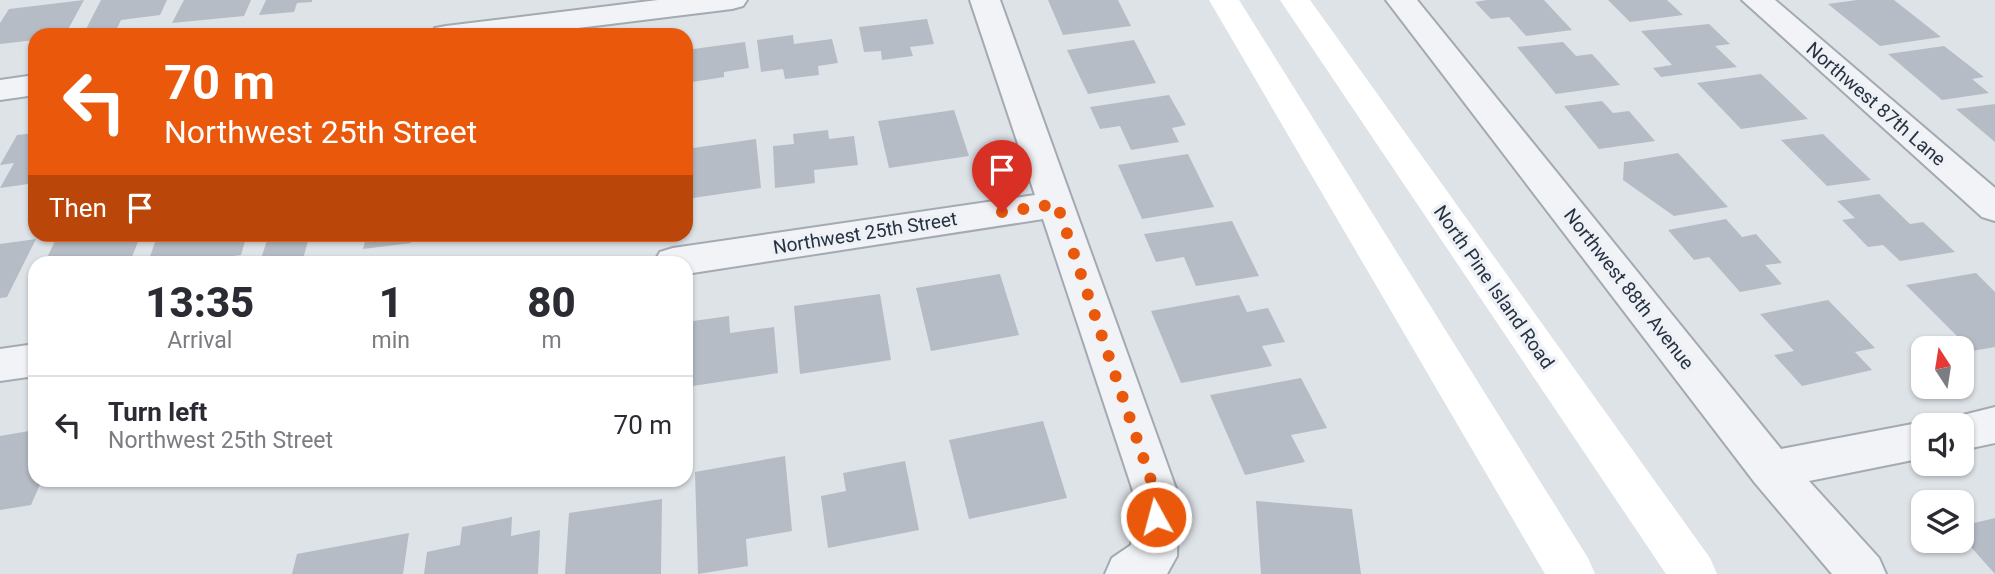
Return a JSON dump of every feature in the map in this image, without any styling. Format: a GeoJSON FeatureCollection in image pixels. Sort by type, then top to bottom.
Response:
{"type":"FeatureCollection","features":[{"type":"Feature","properties":{"kind":"main road"},"geometry":{"type":"LineString","coordinates":[[1224,0],[1571,574]]}},
{"type":"Feature","properties":{"kind":"main road","name":"North Pine Island Road"},"geometry":{"type":"LineString","coordinates":[[1295,0],[1693,574]]}},
{"type":"Feature","properties":{"kind":"street"},"geometry":{"type":"LineString","coordinates":[[503,28],[732,0]]}},
{"type":"Feature","properties":{"kind":"street"},"geometry":{"type":"LineString","coordinates":[[985,0],[1157,498],[1142,565]]}},
{"type":"Feature","properties":{"kind":"street","name":"Northwest 88th Avenue"},"geometry":{"type":"LineString","coordinates":[[1401,0],[1771,470],[1862,574]]}},
{"type":"Feature","properties":{"kind":"street","name":"Northwest 87th Lane"},"geometry":{"type":"LineString","coordinates":[[1757,0],[1995,208]]}},
{"type":"Feature","properties":{"kind":"street"},"geometry":{"type":"LineString","coordinates":[[0,90],[28,86]]}},
{"type":"Feature","properties":{"kind":"street","name":"Northwest 25th Street"},"geometry":{"type":"LineString","coordinates":[[693,259],[1057,204]]}},
{"type":"Feature","properties":{"kind":"street"},"geometry":{"type":"LineString","coordinates":[[0,365],[28,361]]}},
{"type":"Feature","properties":{"kind":"street"},"geometry":{"type":"LineString","coordinates":[[1974,429],[1995,425]]}},
{"type":"Feature","properties":{"kind":"street"},"geometry":{"type":"LineString","coordinates":[[1771,470],[1911,442]]}},
{"type":"Feature","properties":{"kind":"building"},"geometry":{"type":"Polygon","coordinates":[[[84,0],[69,28],[28,28],[28,41],[0,44],[0,23],[9,9],[84,0]]]}},
{"type":"Feature","properties":{"kind":"building"},"geometry":{"type":"Polygon","coordinates":[[[101,0],[167,0],[160,15],[121,20],[117,28],[87,28],[101,0]]]}},
{"type":"Feature","properties":{"kind":"building"},"geometry":{"type":"Polygon","coordinates":[[[184,0],[251,0],[244,16],[172,23],[184,0]]]}},
{"type":"Feature","properties":{"kind":"building"},"geometry":{"type":"Polygon","coordinates":[[[266,0],[312,2],[297,3],[294,12],[259,15],[266,0]]]}},
{"type":"Feature","properties":{"kind":"building"},"geometry":{"type":"Polygon","coordinates":[[[1048,0],[1118,0],[1131,26],[1063,35],[1048,0]]]}},
{"type":"Feature","properties":{"kind":"building"},"geometry":{"type":"Polygon","coordinates":[[[1544,0],[1572,30],[1526,36],[1509,17],[1491,19],[1475,2],[1544,0]]]}},
{"type":"Feature","properties":{"kind":"building"},"geometry":{"type":"Polygon","coordinates":[[[1608,0],[1667,0],[1683,15],[1630,22],[1608,0]]]}},
{"type":"Feature","properties":{"kind":"building"},"geometry":{"type":"Polygon","coordinates":[[[1857,0],[1894,0],[1941,37],[1880,46],[1828,4],[1857,0]]]}},
{"type":"Feature","properties":{"kind":"building"},"geometry":{"type":"Polygon","coordinates":[[[927,19],[934,44],[910,47],[913,56],[882,60],[881,51],[864,52],[859,27],[927,19]]]}},
{"type":"Feature","properties":{"kind":"building"},"geometry":{"type":"Polygon","coordinates":[[[1709,24],[1730,44],[1715,46],[1737,67],[1661,77],[1653,68],[1672,65],[1641,31],[1709,24]]]}},
{"type":"Feature","properties":{"kind":"building"},"geometry":{"type":"Polygon","coordinates":[[[793,35],[794,44],[832,39],[838,63],[818,66],[819,75],[785,79],[783,69],[761,72],[757,40],[793,35]]]}},
{"type":"Feature","properties":{"kind":"building"},"geometry":{"type":"Polygon","coordinates":[[[1134,40],[1156,83],[1088,94],[1067,50],[1134,40]]]}},
{"type":"Feature","properties":{"kind":"building"},"geometry":{"type":"Polygon","coordinates":[[[745,42],[749,68],[724,72],[724,77],[693,82],[693,49],[745,42]]]}},
{"type":"Feature","properties":{"kind":"building"},"geometry":{"type":"Polygon","coordinates":[[[1563,42],[1576,56],[1592,54],[1620,85],[1556,94],[1517,47],[1563,42]]]}},
{"type":"Feature","properties":{"kind":"building"},"geometry":{"type":"Polygon","coordinates":[[[1944,46],[1984,77],[1972,79],[1989,93],[1942,100],[1888,54],[1944,46]]]}},
{"type":"Feature","properties":{"kind":"building"},"geometry":{"type":"Polygon","coordinates":[[[1761,74],[1808,119],[1741,129],[1697,83],[1761,74]]]}},
{"type":"Feature","properties":{"kind":"building"},"geometry":{"type":"Polygon","coordinates":[[[1169,95],[1186,125],[1172,128],[1179,142],[1131,150],[1120,126],[1100,129],[1090,107],[1169,95]]]}},
{"type":"Feature","properties":{"kind":"building"},"geometry":{"type":"Polygon","coordinates":[[[1602,101],[1613,113],[1629,111],[1655,141],[1599,149],[1564,106],[1602,101]]]}},
{"type":"Feature","properties":{"kind":"building"},"geometry":{"type":"Polygon","coordinates":[[[1995,104],[1995,142],[1956,109],[1995,104]]]}},
{"type":"Feature","properties":{"kind":"building"},"geometry":{"type":"Polygon","coordinates":[[[954,110],[969,156],[889,168],[878,121],[954,110]]]}},
{"type":"Feature","properties":{"kind":"building"},"geometry":{"type":"Polygon","coordinates":[[[828,130],[829,139],[854,136],[858,165],[814,170],[815,183],[775,188],[773,146],[794,144],[793,134],[828,130]]]}},
{"type":"Feature","properties":{"kind":"building"},"geometry":{"type":"Polygon","coordinates":[[[28,134],[28,184],[0,188],[14,163],[0,165],[17,135],[28,134]]]}},
{"type":"Feature","properties":{"kind":"building"},"geometry":{"type":"Polygon","coordinates":[[[1823,134],[1871,180],[1827,186],[1781,140],[1823,134]]]}},
{"type":"Feature","properties":{"kind":"building"},"geometry":{"type":"Polygon","coordinates":[[[756,139],[761,188],[693,198],[693,148],[756,139]]]}},
{"type":"Feature","properties":{"kind":"building"},"geometry":{"type":"Polygon","coordinates":[[[1678,153],[1728,207],[1674,216],[1623,180],[1624,162],[1678,153]]]}},
{"type":"Feature","properties":{"kind":"building"},"geometry":{"type":"Polygon","coordinates":[[[1188,154],[1214,207],[1142,219],[1118,165],[1188,154]]]}},
{"type":"Feature","properties":{"kind":"building"},"geometry":{"type":"Polygon","coordinates":[[[1879,194],[1910,224],[1923,222],[1955,252],[1900,261],[1883,245],[1868,247],[1842,220],[1855,218],[1837,201],[1879,194]]]}},
{"type":"Feature","properties":{"kind":"building"},"geometry":{"type":"Polygon","coordinates":[[[1726,219],[1742,237],[1756,234],[1782,263],[1765,265],[1782,284],[1740,292],[1709,257],[1694,260],[1668,230],[1726,219]]]}},
{"type":"Feature","properties":{"kind":"building"},"geometry":{"type":"Polygon","coordinates":[[[1232,221],[1259,276],[1196,286],[1184,257],[1156,262],[1144,234],[1232,221]]]}},
{"type":"Feature","properties":{"kind":"building"},"geometry":{"type":"Polygon","coordinates":[[[28,240],[34,242],[7,297],[0,298],[0,244],[28,240]]]}},
{"type":"Feature","properties":{"kind":"building"},"geometry":{"type":"Polygon","coordinates":[[[55,242],[138,242],[132,256],[48,256],[55,242]]]}},
{"type":"Feature","properties":{"kind":"building"},"geometry":{"type":"Polygon","coordinates":[[[155,242],[245,242],[241,255],[150,256],[155,242]]]}},
{"type":"Feature","properties":{"kind":"building"},"geometry":{"type":"Polygon","coordinates":[[[266,242],[308,242],[304,256],[262,256],[266,242]]]}},
{"type":"Feature","properties":{"kind":"building"},"geometry":{"type":"Polygon","coordinates":[[[365,242],[411,242],[411,243],[363,249],[365,242]]]}},
{"type":"Feature","properties":{"kind":"building"},"geometry":{"type":"Polygon","coordinates":[[[1976,273],[1995,292],[1995,347],[1974,351],[1974,336],[1957,336],[1906,285],[1976,273]]]}},
{"type":"Feature","properties":{"kind":"building"},"geometry":{"type":"Polygon","coordinates":[[[1000,274],[1019,335],[931,351],[916,288],[1000,274]]]}},
{"type":"Feature","properties":{"kind":"building"},"geometry":{"type":"Polygon","coordinates":[[[880,294],[891,360],[800,374],[794,306],[880,294]]]}},
{"type":"Feature","properties":{"kind":"building"},"geometry":{"type":"Polygon","coordinates":[[[1239,295],[1247,312],[1268,308],[1285,342],[1262,346],[1272,366],[1181,383],[1151,311],[1239,295]]]}},
{"type":"Feature","properties":{"kind":"building"},"geometry":{"type":"Polygon","coordinates":[[[1828,300],[1875,348],[1855,352],[1872,370],[1802,386],[1774,355],[1794,351],[1760,314],[1828,300]]]}},
{"type":"Feature","properties":{"kind":"building"},"geometry":{"type":"Polygon","coordinates":[[[729,316],[730,333],[774,327],[778,373],[693,386],[693,321],[729,316]]]}},
{"type":"Feature","properties":{"kind":"building"},"geometry":{"type":"Polygon","coordinates":[[[1301,378],[1327,428],[1291,435],[1305,462],[1245,475],[1210,395],[1301,378]]]}},
{"type":"Feature","properties":{"kind":"building"},"geometry":{"type":"Polygon","coordinates":[[[1043,421],[1067,498],[969,519],[949,440],[1043,421]]]}},
{"type":"Feature","properties":{"kind":"building"},"geometry":{"type":"Polygon","coordinates":[[[28,431],[28,487],[39,487],[31,505],[0,510],[0,436],[28,431]]]}},
{"type":"Feature","properties":{"kind":"building"},"geometry":{"type":"Polygon","coordinates":[[[785,456],[792,531],[746,539],[748,566],[698,574],[695,472],[785,456]]]}},
{"type":"Feature","properties":{"kind":"building"},"geometry":{"type":"Polygon","coordinates":[[[905,461],[919,530],[828,548],[821,496],[846,491],[843,473],[905,461]]]}},
{"type":"Feature","properties":{"kind":"building"},"geometry":{"type":"Polygon","coordinates":[[[662,499],[661,574],[565,574],[569,513],[662,499]]]}},
{"type":"Feature","properties":{"kind":"building"},"geometry":{"type":"Polygon","coordinates":[[[1256,501],[1352,509],[1361,574],[1261,574],[1256,501]]]}},
{"type":"Feature","properties":{"kind":"building"},"geometry":{"type":"Polygon","coordinates":[[[512,517],[511,536],[540,530],[538,574],[424,574],[427,552],[460,545],[462,527],[512,517]]]}},
{"type":"Feature","properties":{"kind":"building"},"geometry":{"type":"Polygon","coordinates":[[[1995,518],[1995,574],[1974,550],[1974,523],[1995,518]]]}},
{"type":"Feature","properties":{"kind":"building"},"geometry":{"type":"Polygon","coordinates":[[[409,533],[403,574],[292,574],[297,554],[409,533]]]}},
{"type":"Feature","properties":{"kind":"route"},"geometry":{"type":"LineString","coordinates":[[1002,212],[1057,204],[1157,498],[1156,517]]}}]}
